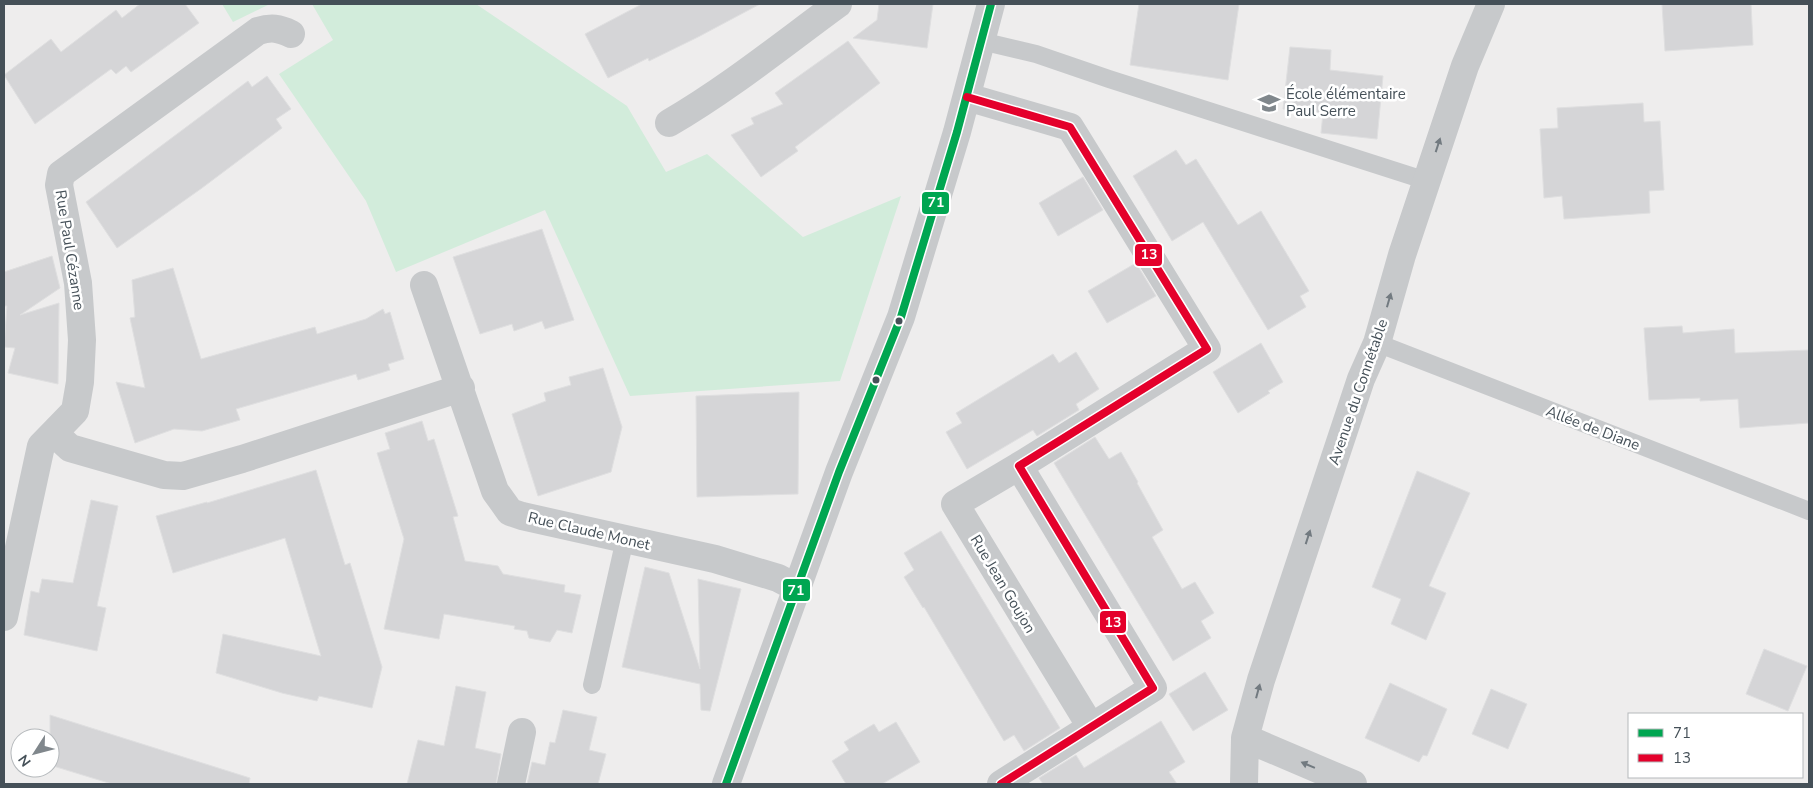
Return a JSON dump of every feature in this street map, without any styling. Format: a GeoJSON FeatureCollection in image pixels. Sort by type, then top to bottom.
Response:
{"type":"FeatureCollection","features":[{"type":"Feature","properties":{"kind":"street"},"geometry":{"type":"LineString","coordinates":[[669,123],[740,77],[838,4]]}},
{"type":"Feature","properties":{"kind":"street"},"geometry":{"type":"LineString","coordinates":[[726,784],[839,472],[901,317],[967,97],[991,4]]}},
{"type":"Feature","properties":{"kind":"street","name":"Avenue du Connétable"},"geometry":{"type":"LineString","coordinates":[[1244,784],[1245,738],[1260,680],[1360,379],[1377,343],[1402,255],[1465,66],[1491,4]]}},
{"type":"Feature","properties":{"kind":"street","name":"Rue Paul Cézanne"},"geometry":{"type":"LineString","coordinates":[[4,617],[42,446],[75,411],[80,382],[82,340],[78,283],[59,185],[61,174],[258,31],[268,28],[281,29],[290,34]]}},
{"type":"Feature","properties":{"kind":"street","name":"Rue Jean Goujon"},"geometry":{"type":"LineString","coordinates":[[967,97],[1070,127],[1207,349],[1019,466],[954,504],[1091,727]]}},
{"type":"Feature","properties":{"kind":"street","name":"Rue Claude Monet"},"geometry":{"type":"LineString","coordinates":[[424,285],[495,491],[510,512],[716,559],[778,578],[797,588]]}},
{"type":"Feature","properties":{"kind":"street"},"geometry":{"type":"LineString","coordinates":[[55,434],[70,448],[164,475],[183,476],[242,460],[461,388]]}},
{"type":"Feature","properties":{"kind":"street"},"geometry":{"type":"LineString","coordinates":[[1001,784],[1153,688],[1019,466]]}},
{"type":"Feature","properties":{"kind":"street"},"geometry":{"type":"LineString","coordinates":[[511,784],[522,732]]}},
{"type":"Feature","properties":{"kind":"street"},"geometry":{"type":"LineString","coordinates":[[1245,738],[1353,784]]}},
{"type":"Feature","properties":{"kind":"street"},"geometry":{"type":"LineString","coordinates":[[718,784],[735,756]]}},
{"type":"Feature","properties":{"kind":"lane"},"geometry":{"type":"LineString","coordinates":[[981,41],[1036,54],[1109,80],[1427,181]]}},
{"type":"Feature","properties":{"kind":"lane","name":"Allée de Diane"},"geometry":{"type":"LineString","coordinates":[[1377,343],[1809,511]]}},
{"type":"Feature","properties":{"kind":"lane"},"geometry":{"type":"LineString","coordinates":[[592,685],[625,539]]}},
{"type":"Feature","properties":{"kind":"green space"},"geometry":{"type":"Polygon","coordinates":[[[222,4],[270,4],[233,22],[222,4]]]}},
{"type":"Feature","properties":{"kind":"green space"},"geometry":{"type":"Polygon","coordinates":[[[312,4],[476,4],[627,106],[666,172],[707,154],[803,237],[901,196],[840,381],[630,396],[545,210],[396,272],[366,201],[279,74],[333,40],[312,4]]]}},
{"type":"Feature","properties":{"kind":"building"},"geometry":{"type":"Polygon","coordinates":[[[140,4],[185,4],[199,23],[131,72],[126,66],[116,74],[111,69],[35,124],[4,75],[51,39],[61,52],[116,10],[122,18],[140,4]]]}},
{"type":"Feature","properties":{"kind":"building"},"geometry":{"type":"Polygon","coordinates":[[[642,4],[760,4],[649,61],[648,58],[608,78],[585,34],[642,4]]]}},
{"type":"Feature","properties":{"kind":"building"},"geometry":{"type":"Polygon","coordinates":[[[879,4],[933,4],[927,48],[853,38],[877,20],[879,4]]]}},
{"type":"Feature","properties":{"kind":"building"},"geometry":{"type":"Polygon","coordinates":[[[1139,4],[1239,4],[1228,80],[1130,65],[1139,4]]]}},
{"type":"Feature","properties":{"kind":"building"},"geometry":{"type":"Polygon","coordinates":[[[1662,4],[1751,4],[1753,45],[1665,51],[1662,4]]]}},
{"type":"Feature","properties":{"kind":"building"},"geometry":{"type":"Polygon","coordinates":[[[848,41],[880,83],[795,147],[798,151],[761,177],[731,135],[754,124],[751,118],[783,104],[775,93],[848,41]]]}},
{"type":"Feature","properties":{"kind":"building"},"geometry":{"type":"Polygon","coordinates":[[[1290,47],[1331,50],[1330,70],[1383,76],[1377,139],[1321,133],[1323,113],[1283,109],[1290,47]]]}},
{"type":"Feature","properties":{"kind":"building"},"geometry":{"type":"Polygon","coordinates":[[[267,76],[291,109],[276,119],[282,128],[117,248],[86,202],[248,81],[252,87],[267,76]]]}},
{"type":"Feature","properties":{"kind":"building"},"geometry":{"type":"Polygon","coordinates":[[[1643,103],[1644,122],[1660,121],[1664,190],[1649,191],[1650,213],[1564,219],[1562,196],[1544,198],[1540,129],[1558,128],[1557,108],[1643,103]]]}},
{"type":"Feature","properties":{"kind":"building"},"geometry":{"type":"Polygon","coordinates":[[[1176,150],[1186,165],[1196,159],[1238,225],[1261,211],[1309,291],[1300,296],[1306,307],[1268,330],[1203,222],[1172,241],[1133,176],[1176,150]]]}},
{"type":"Feature","properties":{"kind":"building"},"geometry":{"type":"Polygon","coordinates":[[[1083,177],[1103,210],[1058,236],[1039,203],[1083,177]]]}},
{"type":"Feature","properties":{"kind":"building"},"geometry":{"type":"Polygon","coordinates":[[[542,229],[574,320],[545,329],[542,321],[514,331],[512,324],[480,334],[453,257],[542,229]]]}},
{"type":"Feature","properties":{"kind":"building"},"geometry":{"type":"Polygon","coordinates":[[[52,256],[60,288],[20,315],[59,303],[58,384],[8,373],[15,348],[4,347],[7,306],[4,306],[4,272],[52,256]]]}},
{"type":"Feature","properties":{"kind":"building"},"geometry":{"type":"Polygon","coordinates":[[[1136,263],[1156,296],[1107,323],[1088,291],[1136,263]]]}},
{"type":"Feature","properties":{"kind":"building"},"geometry":{"type":"Polygon","coordinates":[[[173,268],[201,359],[315,327],[317,334],[366,319],[383,309],[385,314],[390,312],[404,359],[388,364],[390,370],[358,380],[356,374],[236,409],[240,420],[202,431],[174,429],[135,443],[116,382],[145,388],[130,318],[135,317],[132,280],[173,268]]]}},
{"type":"Feature","properties":{"kind":"building"},"geometry":{"type":"Polygon","coordinates":[[[1682,326],[1683,333],[1734,329],[1735,353],[1809,350],[1809,423],[1740,428],[1738,399],[1700,401],[1700,398],[1649,400],[1644,328],[1682,326]]]}},
{"type":"Feature","properties":{"kind":"building"},"geometry":{"type":"Polygon","coordinates":[[[1261,343],[1283,382],[1268,391],[1270,393],[1238,413],[1213,372],[1261,343]]]}},
{"type":"Feature","properties":{"kind":"building"},"geometry":{"type":"Polygon","coordinates":[[[1076,352],[1099,389],[1076,404],[1079,410],[1037,436],[1033,430],[967,469],[946,432],[962,423],[956,413],[1053,354],[1059,363],[1076,352]]]}},
{"type":"Feature","properties":{"kind":"building"},"geometry":{"type":"Polygon","coordinates":[[[603,368],[622,427],[611,472],[538,496],[512,414],[546,401],[544,393],[571,385],[569,377],[603,368]]]}},
{"type":"Feature","properties":{"kind":"building"},"geometry":{"type":"Polygon","coordinates":[[[799,392],[798,494],[697,497],[696,396],[799,392]]]}},
{"type":"Feature","properties":{"kind":"building"},"geometry":{"type":"Polygon","coordinates":[[[422,421],[428,441],[434,439],[458,516],[453,517],[465,561],[498,566],[503,574],[565,585],[564,592],[581,595],[572,633],[557,630],[550,642],[529,638],[527,631],[514,629],[515,626],[444,614],[439,639],[384,629],[404,539],[377,453],[390,449],[385,433],[422,421]]]}},
{"type":"Feature","properties":{"kind":"building"},"geometry":{"type":"Polygon","coordinates":[[[1095,437],[1109,459],[1121,452],[1163,530],[1152,537],[1182,589],[1195,582],[1214,613],[1201,621],[1211,638],[1173,661],[1054,463],[1095,437]]]}},
{"type":"Feature","properties":{"kind":"building"},"geometry":{"type":"Polygon","coordinates":[[[316,470],[345,565],[350,563],[382,667],[372,708],[319,696],[317,701],[282,693],[216,673],[223,634],[321,656],[285,538],[173,573],[156,516],[207,503],[316,470]]]}},
{"type":"Feature","properties":{"kind":"building"},"geometry":{"type":"Polygon","coordinates":[[[1417,471],[1470,493],[1429,586],[1446,593],[1426,640],[1391,624],[1401,599],[1372,587],[1417,471]]]}},
{"type":"Feature","properties":{"kind":"building"},"geometry":{"type":"Polygon","coordinates":[[[91,500],[118,506],[97,606],[106,608],[97,651],[24,635],[31,591],[39,593],[42,579],[73,583],[91,500]]]}},
{"type":"Feature","properties":{"kind":"building"},"geometry":{"type":"Polygon","coordinates":[[[941,531],[1060,728],[1024,751],[1014,735],[1004,741],[904,577],[914,570],[904,553],[941,531]]]}},
{"type":"Feature","properties":{"kind":"building"},"geometry":{"type":"Polygon","coordinates":[[[645,567],[669,573],[700,669],[698,579],[741,589],[710,711],[701,710],[700,684],[622,667],[645,567]]]}},
{"type":"Feature","properties":{"kind":"building"},"geometry":{"type":"Polygon","coordinates":[[[1764,649],[1807,666],[1788,711],[1746,694],[1764,649]]]}},
{"type":"Feature","properties":{"kind":"building"},"geometry":{"type":"Polygon","coordinates":[[[1205,672],[1228,710],[1193,731],[1169,694],[1205,672]]]}},
{"type":"Feature","properties":{"kind":"building"},"geometry":{"type":"Polygon","coordinates":[[[1390,683],[1447,709],[1427,756],[1423,755],[1419,762],[1365,738],[1390,683]]]}},
{"type":"Feature","properties":{"kind":"building"},"geometry":{"type":"Polygon","coordinates":[[[456,686],[486,692],[475,748],[501,754],[496,784],[407,784],[418,740],[444,746],[456,686]]]}},
{"type":"Feature","properties":{"kind":"building"},"geometry":{"type":"Polygon","coordinates":[[[1491,689],[1527,704],[1508,749],[1472,734],[1491,689]]]}},
{"type":"Feature","properties":{"kind":"building"},"geometry":{"type":"Polygon","coordinates":[[[563,710],[597,717],[589,750],[606,754],[598,784],[527,784],[532,762],[545,765],[550,742],[555,743],[563,710]]]}},
{"type":"Feature","properties":{"kind":"building"},"geometry":{"type":"Polygon","coordinates":[[[50,715],[250,778],[249,784],[112,784],[60,768],[60,728],[50,728],[50,715]]]}},
{"type":"Feature","properties":{"kind":"building"},"geometry":{"type":"Polygon","coordinates":[[[1161,721],[1185,762],[1169,772],[1177,784],[1043,784],[1039,778],[1076,755],[1084,768],[1161,721]]]}},
{"type":"Feature","properties":{"kind":"building"},"geometry":{"type":"Polygon","coordinates":[[[896,722],[920,762],[882,784],[846,784],[832,761],[849,750],[844,742],[874,724],[879,732],[896,722]]]}},
{"type":"Feature","properties":{"kind":"transit line","name":"71"},"geometry":{"type":"LineString","coordinates":[[726,784],[839,472],[901,317],[957,132],[991,4]]}},
{"type":"Feature","properties":{"kind":"transit line","name":"13"},"geometry":{"type":"LineString","coordinates":[[967,97],[1070,127],[1207,349],[1019,466],[1153,688],[1001,784]]}},
{"type":"Feature","properties":{"kind":"place","name":"École élémentaire Paul Serre"},"geometry":{"type":"Point","coordinates":[1269,103]}}]}
